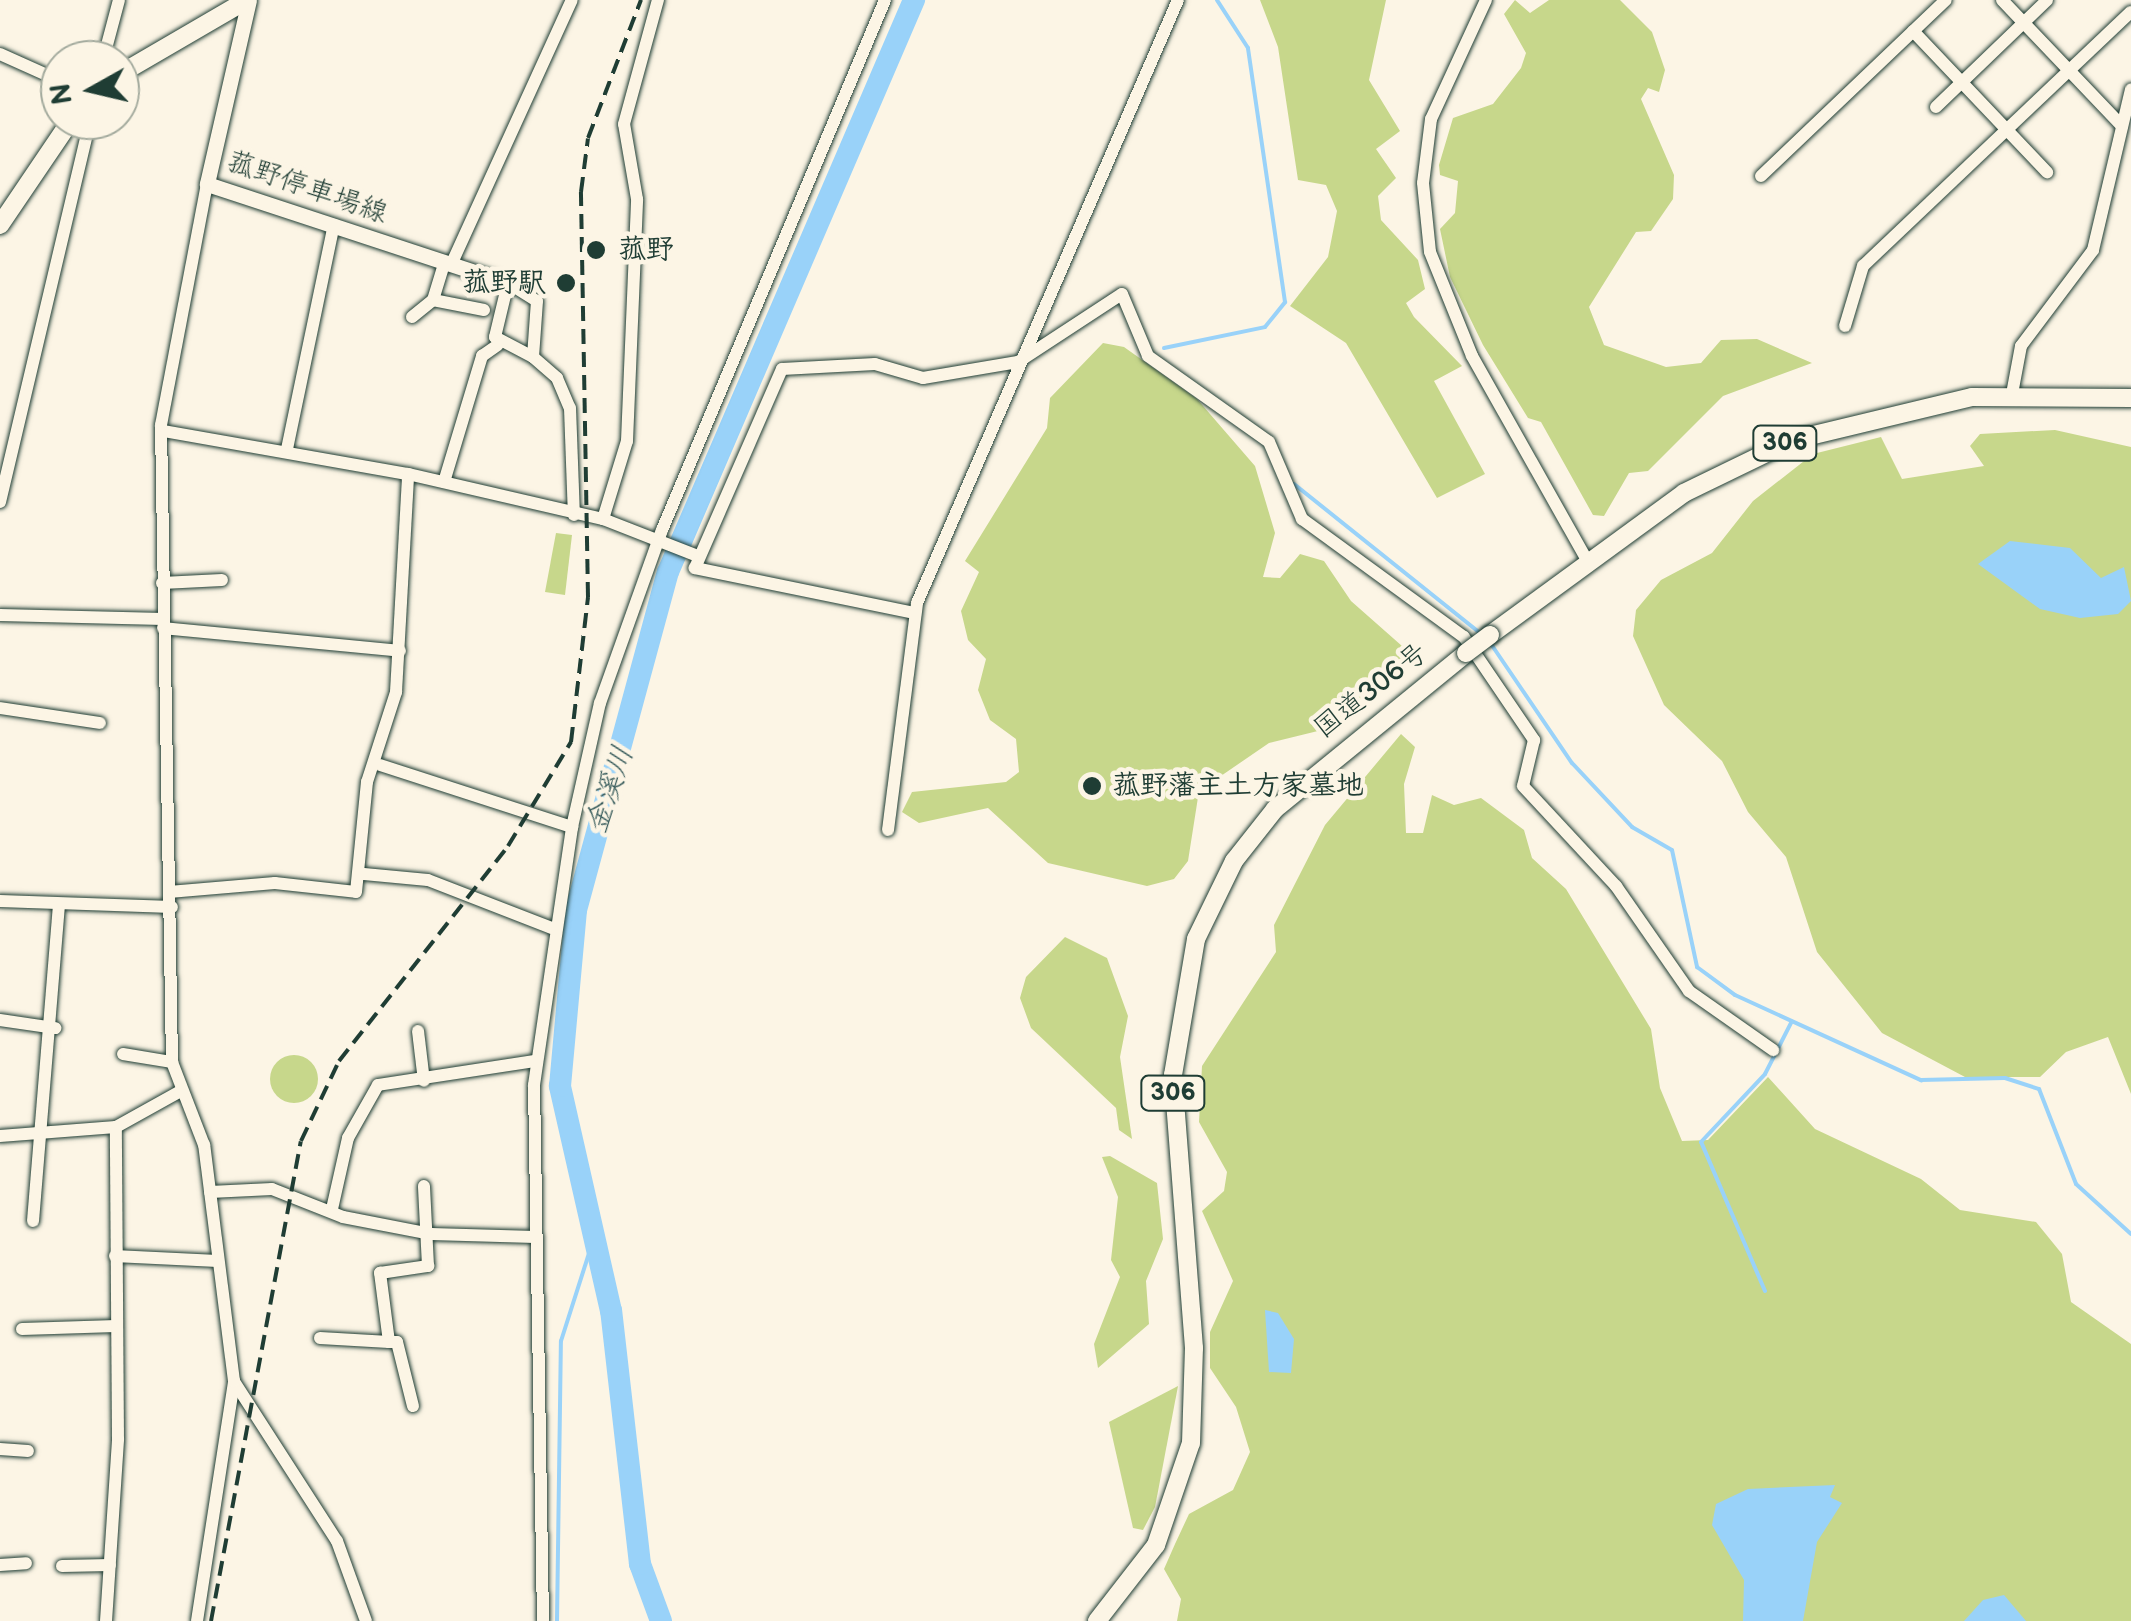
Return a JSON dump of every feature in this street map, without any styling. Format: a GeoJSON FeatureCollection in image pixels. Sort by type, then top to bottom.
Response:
{"type":"FeatureCollection","features":[{"type":"Feature","properties":{"kind":"highway"},"geometry":{"type":"LineString","coordinates":[[140,62],[248,0]]}},
{"type":"Feature","properties":{"kind":"highway"},"geometry":{"type":"LineString","coordinates":[[0,225],[57,140]]}},
{"type":"Feature","properties":{"kind":"highway","name":"国道306号"},"geometry":{"type":"LineString","coordinates":[[1097,1621],[1156,1545],[1191,1443],[1194,1348],[1173,1075],[1196,940],[1234,861],[1275,808],[1490,634],[1588,562],[1684,493],[1764,452],[1873,414],[2012,394],[2131,398]]}},
{"type":"Feature","properties":{"kind":"main road","name":"菰野停車場線"},"geometry":{"type":"LineString","coordinates":[[248,0],[207,184],[508,283]]}},
{"type":"Feature","properties":{"kind":"street"},"geometry":{"type":"LineString","coordinates":[[108,40],[119,0]]}},
{"type":"Feature","properties":{"kind":"street"},"geometry":{"type":"LineString","coordinates":[[412,317],[433,300],[572,0]]}},
{"type":"Feature","properties":{"kind":"street"},"geometry":{"type":"LineString","coordinates":[[603,519],[628,441],[636,199],[624,124],[658,0]]}},
{"type":"Feature","properties":{"kind":"street"},"geometry":{"type":"LineString","coordinates":[[543,1621],[535,1237],[537,1064],[552,928],[572,827],[600,703],[661,539],[885,0]]}},
{"type":"Feature","properties":{"kind":"street"},"geometry":{"type":"LineString","coordinates":[[888,830],[914,613],[1018,362],[1178,0]]}},
{"type":"Feature","properties":{"kind":"street"},"geometry":{"type":"LineString","coordinates":[[1486,0],[1430,119],[1423,183],[1430,252],[1472,356],[1588,562]]}},
{"type":"Feature","properties":{"kind":"street"},"geometry":{"type":"LineString","coordinates":[[1761,176],[1946,0]]}},
{"type":"Feature","properties":{"kind":"street"},"geometry":{"type":"LineString","coordinates":[[2002,0],[2122,126]]}},
{"type":"Feature","properties":{"kind":"street"},"geometry":{"type":"LineString","coordinates":[[1936,107],[2047,0]]}},
{"type":"Feature","properties":{"kind":"street"},"geometry":{"type":"LineString","coordinates":[[1846,326],[1863,266],[2131,9],[2126,0]]}},
{"type":"Feature","properties":{"kind":"street"},"geometry":{"type":"LineString","coordinates":[[1913,31],[2047,172]]}},
{"type":"Feature","properties":{"kind":"street"},"geometry":{"type":"LineString","coordinates":[[0,54],[40,71]]}},
{"type":"Feature","properties":{"kind":"street"},"geometry":{"type":"LineString","coordinates":[[2012,394],[2021,346],[2092,250],[2131,88]]}},
{"type":"Feature","properties":{"kind":"street"},"geometry":{"type":"LineString","coordinates":[[0,502],[85,140]]}},
{"type":"Feature","properties":{"kind":"street"},"geometry":{"type":"LineString","coordinates":[[197,1621],[234,1381],[204,1145],[180,1092],[172,1062],[172,908],[162,583],[163,431],[207,184]]}},
{"type":"Feature","properties":{"kind":"street"},"geometry":{"type":"LineString","coordinates":[[287,449],[334,224]]}},
{"type":"Feature","properties":{"kind":"street"},"geometry":{"type":"LineString","coordinates":[[498,344],[498,295],[508,283],[537,301],[533,357]]}},
{"type":"Feature","properties":{"kind":"street"},"geometry":{"type":"LineString","coordinates":[[914,613],[694,568],[696,554],[785,366],[875,364],[923,378],[1018,362],[1122,294],[1130,300],[1148,356],[1269,442],[1302,519],[1464,638],[1534,740],[1523,786],[1616,886],[1688,991],[1773,1050]]}},
{"type":"Feature","properties":{"kind":"street"},"geometry":{"type":"LineString","coordinates":[[433,300],[484,310]]}},
{"type":"Feature","properties":{"kind":"street"},"geometry":{"type":"LineString","coordinates":[[498,344],[533,357],[558,378],[570,408],[574,515]]}},
{"type":"Feature","properties":{"kind":"street"},"geometry":{"type":"LineString","coordinates":[[444,482],[482,356],[498,344]]}},
{"type":"Feature","properties":{"kind":"street"},"geometry":{"type":"LineString","coordinates":[[163,431],[287,449],[444,482],[603,519],[696,554]]}},
{"type":"Feature","properties":{"kind":"street"},"geometry":{"type":"LineString","coordinates":[[170,892],[275,883],[351,893],[364,874],[367,782],[380,764],[400,651],[408,474]]}},
{"type":"Feature","properties":{"kind":"street"},"geometry":{"type":"LineString","coordinates":[[162,583],[222,580]]}},
{"type":"Feature","properties":{"kind":"street"},"geometry":{"type":"LineString","coordinates":[[0,615],[163,623],[400,651]]}},
{"type":"Feature","properties":{"kind":"street"},"geometry":{"type":"LineString","coordinates":[[0,708],[100,723]]}},
{"type":"Feature","properties":{"kind":"street"},"geometry":{"type":"LineString","coordinates":[[380,764],[572,827]]}},
{"type":"Feature","properties":{"kind":"street"},"geometry":{"type":"LineString","coordinates":[[364,874],[428,880],[552,928]]}},
{"type":"Feature","properties":{"kind":"street"},"geometry":{"type":"LineString","coordinates":[[0,901],[172,908]]}},
{"type":"Feature","properties":{"kind":"street"},"geometry":{"type":"LineString","coordinates":[[33,1221],[55,1028],[59,904]]}},
{"type":"Feature","properties":{"kind":"street"},"geometry":{"type":"LineString","coordinates":[[0,1020],[55,1028]]}},
{"type":"Feature","properties":{"kind":"street"},"geometry":{"type":"LineString","coordinates":[[418,1031],[424,1081]]}},
{"type":"Feature","properties":{"kind":"street"},"geometry":{"type":"LineString","coordinates":[[123,1054],[172,1062]]}},
{"type":"Feature","properties":{"kind":"street"},"geometry":{"type":"LineString","coordinates":[[332,1209],[348,1138],[378,1085],[537,1064]]}},
{"type":"Feature","properties":{"kind":"street"},"geometry":{"type":"LineString","coordinates":[[0,1136],[116,1127],[180,1092]]}},
{"type":"Feature","properties":{"kind":"street"},"geometry":{"type":"LineString","coordinates":[[106,1621],[116,1326],[116,1127]]}},
{"type":"Feature","properties":{"kind":"street"},"geometry":{"type":"LineString","coordinates":[[388,1342],[380,1272],[428,1266],[424,1186]]}},
{"type":"Feature","properties":{"kind":"street"},"geometry":{"type":"LineString","coordinates":[[210,1192],[272,1189],[332,1209],[424,1231],[535,1237]]}},
{"type":"Feature","properties":{"kind":"street"},"geometry":{"type":"LineString","coordinates":[[116,1256],[217,1261]]}},
{"type":"Feature","properties":{"kind":"street"},"geometry":{"type":"LineString","coordinates":[[22,1329],[116,1326]]}},
{"type":"Feature","properties":{"kind":"street"},"geometry":{"type":"LineString","coordinates":[[320,1338],[397,1342],[414,1406]]}},
{"type":"Feature","properties":{"kind":"street"},"geometry":{"type":"LineString","coordinates":[[234,1381],[338,1541],[366,1621]]}},
{"type":"Feature","properties":{"kind":"street"},"geometry":{"type":"LineString","coordinates":[[0,1449],[28,1451]]}},
{"type":"Feature","properties":{"kind":"street"},"geometry":{"type":"LineString","coordinates":[[0,1564],[26,1563]]}},
{"type":"Feature","properties":{"kind":"street"},"geometry":{"type":"LineString","coordinates":[[62,1566],[110,1565]]}},
{"type":"Feature","properties":{"kind":"green space"},"geometry":{"type":"Polygon","coordinates":[[[1260,0],[1386,0],[1369,80],[1400,131],[1376,149],[1396,178],[1378,196],[1381,220],[1418,260],[1425,289],[1406,303],[1414,317],[1462,366],[1434,381],[1485,474],[1437,498],[1346,343],[1290,306],[1328,257],[1337,211],[1326,185],[1298,180],[1278,47],[1260,0]]]}},
{"type":"Feature","properties":{"kind":"green space"},"geometry":{"type":"Polygon","coordinates":[[[1515,0],[1530,13],[1549,0],[1620,0],[1652,32],[1665,70],[1659,92],[1648,88],[1641,99],[1674,175],[1673,199],[1651,231],[1636,232],[1589,307],[1604,345],[1666,367],[1701,363],[1721,340],[1757,339],[1812,363],[1723,396],[1648,471],[1629,473],[1604,516],[1593,515],[1541,422],[1528,418],[1483,345],[1450,277],[1440,229],[1455,213],[1458,181],[1440,175],[1439,165],[1453,118],[1493,104],[1521,68],[1526,53],[1504,14],[1515,0]]]}},
{"type":"Feature","properties":{"kind":"green space"},"geometry":{"type":"Polygon","coordinates":[[[1103,343],[1124,347],[1197,399],[1255,466],[1275,533],[1263,577],[1280,578],[1300,554],[1324,561],[1351,601],[1402,646],[1404,660],[1380,692],[1326,729],[1269,743],[1199,791],[1188,861],[1174,879],[1147,886],[1048,863],[988,808],[919,823],[902,812],[912,792],[1006,782],[1019,772],[1016,739],[990,720],[978,690],[986,659],[968,640],[961,611],[979,572],[965,561],[1047,428],[1050,398],[1103,343]]]}},
{"type":"Feature","properties":{"kind":"green space"},"geometry":{"type":"Polygon","coordinates":[[[2055,430],[2131,447],[2131,1094],[2108,1037],[2066,1052],[2040,1077],[1965,1077],[1882,1033],[1817,952],[1786,857],[1748,812],[1722,761],[1664,705],[1633,636],[1636,610],[1661,580],[1712,553],[1753,501],[1813,454],[1881,437],[1902,479],[1984,466],[1970,446],[1980,434],[2055,430]]]}},
{"type":"Feature","properties":{"kind":"green space"},"geometry":{"type":"Polygon","coordinates":[[[556,533],[572,535],[565,595],[545,592],[556,533]]]}},
{"type":"Feature","properties":{"kind":"green space"},"geometry":{"type":"Polygon","coordinates":[[[1401,734],[1415,747],[1404,784],[1406,833],[1423,833],[1432,795],[1454,805],[1481,798],[1524,830],[1532,858],[1566,889],[1651,1029],[1660,1088],[1682,1141],[1708,1140],[1768,1077],[1815,1129],[1921,1179],[1960,1210],[2036,1222],[2062,1254],[2071,1302],[2131,1344],[2131,1621],[1177,1621],[1181,1599],[1164,1569],[1189,1514],[1233,1490],[1250,1452],[1236,1407],[1210,1368],[1210,1332],[1233,1281],[1202,1211],[1224,1191],[1227,1172],[1199,1122],[1202,1066],[1276,952],[1274,925],[1325,825],[1401,734]]]}},
{"type":"Feature","properties":{"kind":"green space"},"geometry":{"type":"Polygon","coordinates":[[[1065,937],[1107,958],[1128,1016],[1120,1057],[1132,1139],[1119,1130],[1116,1108],[1031,1028],[1020,998],[1026,977],[1065,937]]]}},
{"type":"Feature","properties":{"kind":"green space"},"geometry":{"type":"Polygon","coordinates":[[[294,1055],[311,1062],[318,1079],[311,1096],[294,1103],[277,1096],[270,1079],[277,1062],[294,1055]]]}},
{"type":"Feature","properties":{"kind":"green space"},"geometry":{"type":"Polygon","coordinates":[[[1110,1156],[1157,1183],[1163,1239],[1146,1281],[1149,1324],[1098,1368],[1094,1344],[1120,1277],[1111,1260],[1118,1197],[1102,1157],[1110,1156]]]}},
{"type":"Feature","properties":{"kind":"green space"},"geometry":{"type":"Polygon","coordinates":[[[1178,1386],[1155,1507],[1143,1530],[1133,1528],[1109,1422],[1178,1386]]]}},
{"type":"Feature","properties":{"kind":"water"},"geometry":{"type":"Polygon","coordinates":[[[2010,541],[2070,548],[2101,578],[2124,567],[2131,601],[2118,614],[2080,618],[2040,609],[1978,564],[2010,541]]]}},
{"type":"Feature","properties":{"kind":"water"},"geometry":{"type":"Polygon","coordinates":[[[1265,1310],[1278,1313],[1294,1339],[1291,1373],[1269,1372],[1265,1310]]]}},
{"type":"Feature","properties":{"kind":"water"},"geometry":{"type":"Polygon","coordinates":[[[1835,1485],[1830,1497],[1842,1503],[1817,1542],[1803,1621],[1743,1621],[1744,1580],[1712,1525],[1716,1504],[1748,1489],[1835,1485]]]}},
{"type":"Feature","properties":{"kind":"water"},"geometry":{"type":"Polygon","coordinates":[[[2004,1595],[2026,1621],[1964,1621],[1983,1600],[2004,1595]]]}},
{"type":"Feature","properties":{"kind":"waterway","name":"金溪川"},"geometry":{"type":"LineString","coordinates":[[661,1621],[640,1564],[611,1311],[560,1086],[576,910],[668,572],[914,0]]}},
{"type":"Feature","properties":{"kind":"waterway"},"geometry":{"type":"LineString","coordinates":[[1164,348],[1265,327],[1285,302],[1248,48],[1217,0]]}},
{"type":"Feature","properties":{"kind":"waterway"},"geometry":{"type":"LineString","coordinates":[[1294,484],[1481,634]]}},
{"type":"Feature","properties":{"kind":"waterway"},"geometry":{"type":"LineString","coordinates":[[1491,644],[1572,763],[1632,827],[1672,850],[1697,967],[1735,995],[1921,1080],[2005,1078],[2039,1089],[2076,1184],[2131,1234]]}},
{"type":"Feature","properties":{"kind":"waterway"},"geometry":{"type":"LineString","coordinates":[[1765,1291],[1701,1142],[1765,1074],[1792,1021]]}},
{"type":"Feature","properties":{"kind":"waterway"},"geometry":{"type":"LineString","coordinates":[[557,1621],[561,1341],[592,1244]]}},
{"type":"Feature","properties":{"kind":"railway"},"geometry":{"type":"LineString","coordinates":[[211,1621],[301,1141],[339,1061],[508,846],[571,742],[588,597],[581,192],[588,138],[641,0]]}},
{"type":"Feature","properties":{"kind":"place","name":"菰野"},"geometry":{"type":"Point","coordinates":[596,250]}},
{"type":"Feature","properties":{"kind":"place","name":"菰野駅"},"geometry":{"type":"Point","coordinates":[566,283]}},
{"type":"Feature","properties":{"kind":"place","name":"菰野藩主土方家墓地"},"geometry":{"type":"Point","coordinates":[1092,786]}}]}
